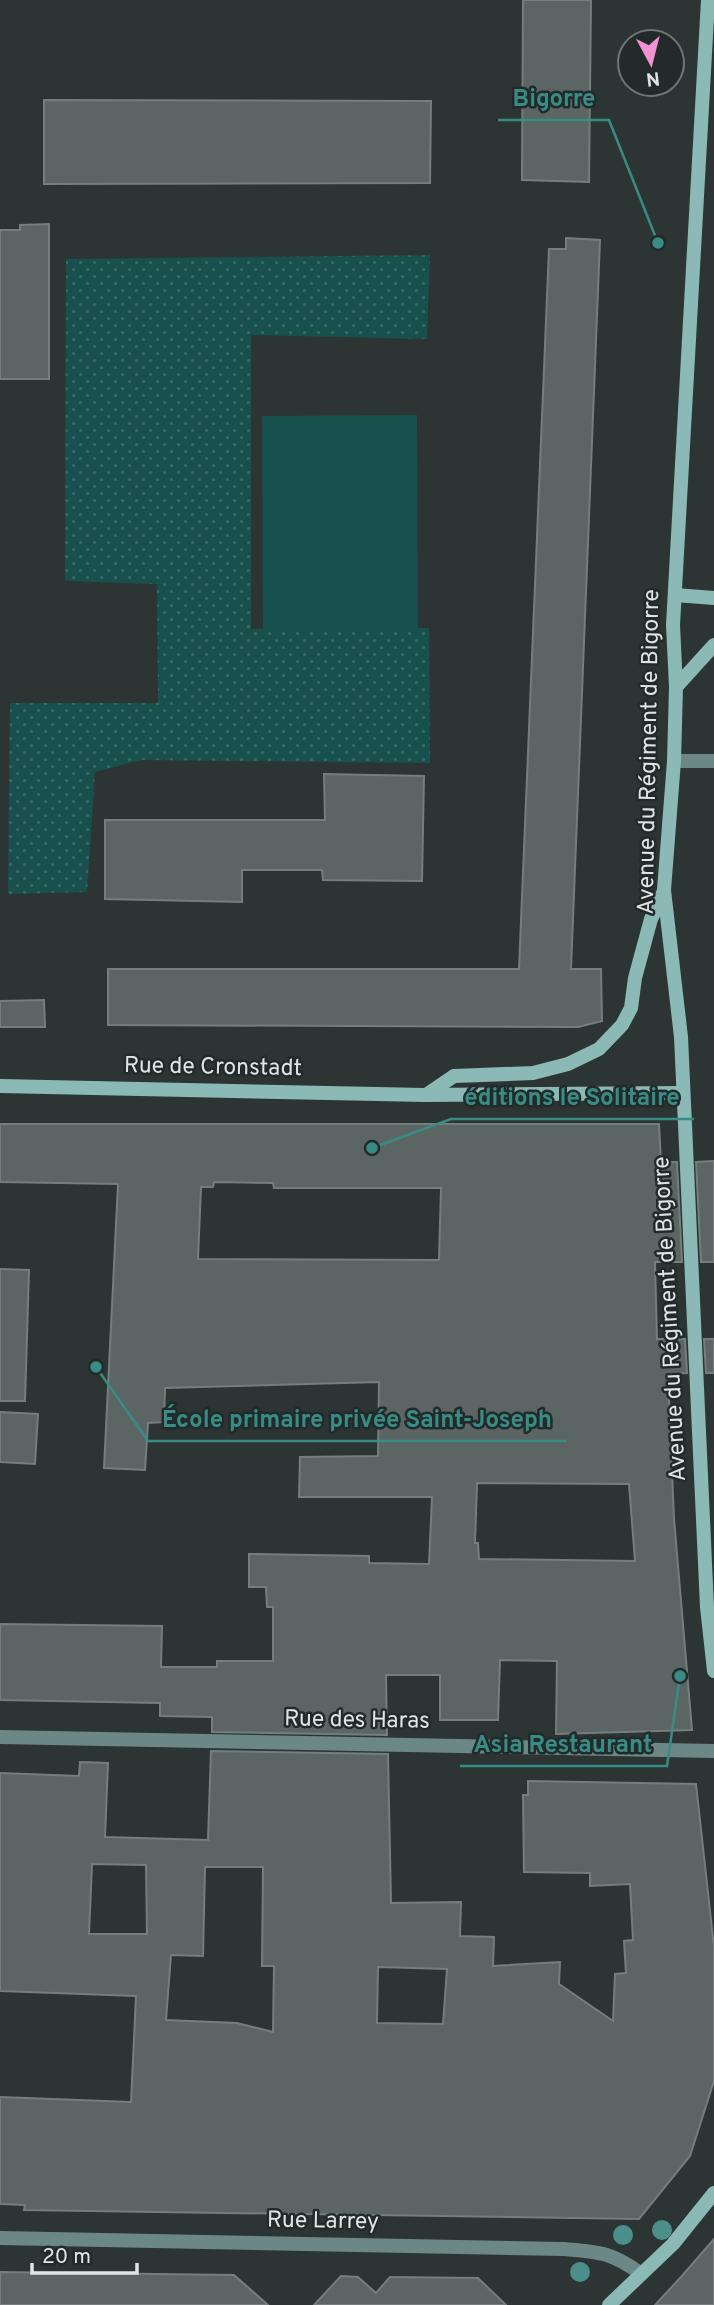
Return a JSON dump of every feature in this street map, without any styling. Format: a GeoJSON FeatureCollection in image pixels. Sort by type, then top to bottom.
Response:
{"type":"FeatureCollection","features":[{"type":"Feature","properties":{"kind":"main road","name":"Avenue du Régiment de Bigorre"},"geometry":{"type":"LineString","coordinates":[[708,0],[673,625],[676,688],[674,761],[664,890],[681,1037],[707,1607],[714,1671]]}},
{"type":"Feature","properties":{"kind":"main road"},"geometry":{"type":"LineString","coordinates":[[675,595],[714,598]]}},
{"type":"Feature","properties":{"kind":"main road"},"geometry":{"type":"LineString","coordinates":[[676,688],[714,645]]}},
{"type":"Feature","properties":{"kind":"main road"},"geometry":{"type":"LineString","coordinates":[[425,1095],[454,1076],[533,1073],[568,1064],[599,1049],[622,1025],[631,1008],[635,978],[651,919],[664,890]]}},
{"type":"Feature","properties":{"kind":"main road","name":"Rue de Cronstadt"},"geometry":{"type":"LineString","coordinates":[[0,1086],[425,1095],[683,1093]]}},
{"type":"Feature","properties":{"kind":"main road"},"geometry":{"type":"LineString","coordinates":[[609,2305],[673,2244],[714,2193]]}},
{"type":"Feature","properties":{"kind":"street"},"geometry":{"type":"LineString","coordinates":[[674,761],[714,761]]}},
{"type":"Feature","properties":{"kind":"street","name":"Rue des Haras"},"geometry":{"type":"LineString","coordinates":[[0,1737],[714,1751]]}},
{"type":"Feature","properties":{"kind":"street","name":"Rue Larrey"},"geometry":{"type":"LineString","coordinates":[[0,2238],[564,2249],[593,2251],[618,2258],[640,2273]]}},
{"type":"Feature","properties":{"kind":"shaded area"},"geometry":{"type":"Polygon","coordinates":[[[430,255],[427,339],[251,335],[251,629],[429,628],[430,763],[141,760],[95,772],[87,892],[8,894],[10,703],[158,703],[157,584],[65,581],[66,259],[430,255]]]}},
{"type":"Feature","properties":{"kind":"shaded area"},"geometry":{"type":"Polygon","coordinates":[[[417,415],[418,629],[263,630],[262,416],[417,415]]]}},
{"type":"Feature","properties":{"kind":"building"},"geometry":{"type":"Polygon","coordinates":[[[523,0],[591,0],[589,182],[522,180],[523,0]]]}},
{"type":"Feature","properties":{"kind":"building"},"geometry":{"type":"Polygon","coordinates":[[[44,100],[431,101],[430,183],[44,184],[44,100]]]}},
{"type":"Feature","properties":{"kind":"building"},"geometry":{"type":"Polygon","coordinates":[[[49,224],[49,379],[0,379],[0,230],[20,230],[20,225],[49,224]]]}},
{"type":"Feature","properties":{"kind":"building"},"geometry":{"type":"Polygon","coordinates":[[[566,238],[600,240],[571,969],[601,969],[602,1021],[578,1027],[108,1025],[108,969],[519,969],[549,249],[566,249],[566,238]]]}},
{"type":"Feature","properties":{"kind":"building"},"geometry":{"type":"Polygon","coordinates":[[[324,774],[424,776],[422,881],[323,880],[322,870],[242,870],[242,902],[105,899],[105,820],[325,820],[324,774]]]}},
{"type":"Feature","properties":{"kind":"building"},"geometry":{"type":"Polygon","coordinates":[[[44,1000],[45,1027],[0,1027],[0,1001],[44,1000]]]}},
{"type":"Feature","properties":{"kind":"building"},"geometry":{"type":"Polygon","coordinates":[[[0,1124],[659,1124],[661,1162],[677,1162],[682,1262],[655,1262],[657,1339],[685,1339],[687,1373],[668,1374],[674,1519],[692,1730],[556,1734],[557,1661],[500,1660],[498,1720],[440,1720],[440,1675],[386,1675],[387,1735],[212,1732],[212,1717],[160,1716],[160,1703],[0,1700],[0,1624],[162,1626],[161,1667],[217,1667],[217,1661],[273,1661],[273,1607],[267,1607],[266,1587],[249,1587],[249,1554],[369,1556],[369,1563],[429,1564],[432,1497],[299,1497],[300,1457],[378,1456],[379,1382],[165,1388],[164,1422],[148,1423],[145,1470],[104,1468],[118,1184],[0,1182],[0,1124]],[[214,1182],[213,1187],[201,1187],[198,1259],[439,1260],[441,1188],[274,1188],[273,1183],[214,1182]],[[477,1483],[475,1543],[478,1543],[479,1559],[635,1561],[629,1484],[477,1483]]]}},
{"type":"Feature","properties":{"kind":"building"},"geometry":{"type":"Polygon","coordinates":[[[714,1161],[714,1262],[701,1262],[696,1162],[714,1161]]]}},
{"type":"Feature","properties":{"kind":"building"},"geometry":{"type":"Polygon","coordinates":[[[0,1269],[29,1270],[25,1401],[0,1401],[0,1269]]]}},
{"type":"Feature","properties":{"kind":"building"},"geometry":{"type":"Polygon","coordinates":[[[704,1339],[714,1339],[714,1373],[706,1373],[704,1339]]]}},
{"type":"Feature","properties":{"kind":"building"},"geometry":{"type":"Polygon","coordinates":[[[0,1412],[38,1414],[35,1464],[0,1462],[0,1412]]]}},
{"type":"Feature","properties":{"kind":"building"},"geometry":{"type":"Polygon","coordinates":[[[211,1751],[388,1754],[391,1903],[461,1902],[460,1936],[494,1937],[493,1966],[560,1962],[559,1984],[613,2021],[615,1974],[626,1973],[624,1941],[633,1940],[630,1884],[590,1886],[590,1873],[524,1872],[523,1795],[528,1795],[528,1781],[696,1784],[714,1947],[714,2081],[690,2156],[639,2219],[24,2210],[25,2205],[0,2204],[0,2097],[131,2102],[136,1996],[0,1991],[0,1773],[79,1776],[80,1762],[108,1763],[105,1837],[208,1840],[211,1751]],[[92,1864],[89,1934],[147,1934],[146,1865],[92,1864]],[[205,1867],[203,1956],[171,1955],[166,2020],[237,2023],[273,2032],[274,1966],[262,1966],[263,1867],[205,1867]],[[378,1967],[377,2023],[443,2024],[447,1969],[378,1967]]]}},
{"type":"Feature","properties":{"kind":"building"},"geometry":{"type":"Polygon","coordinates":[[[714,2239],[714,2305],[655,2305],[681,2277],[714,2239]]]}},
{"type":"Feature","properties":{"kind":"building"},"geometry":{"type":"Polygon","coordinates":[[[0,2272],[234,2275],[268,2305],[0,2305],[0,2272]]]}},
{"type":"Feature","properties":{"kind":"building"},"geometry":{"type":"Polygon","coordinates":[[[341,2276],[358,2277],[376,2293],[390,2277],[478,2278],[506,2305],[314,2305],[341,2276]]]}},
{"type":"Feature","properties":{"kind":"place","name":"Bigorre"},"geometry":{"type":"Point","coordinates":[658,243]}},
{"type":"Feature","properties":{"kind":"place","name":"éditions le Solitaire"},"geometry":{"type":"Point","coordinates":[372,1148]}},
{"type":"Feature","properties":{"kind":"place","name":"École primaire privée Saint-Joseph"},"geometry":{"type":"Point","coordinates":[96,1367]}},
{"type":"Feature","properties":{"kind":"place","name":"Asia Restaurant"},"geometry":{"type":"Point","coordinates":[680,1676]}}]}
